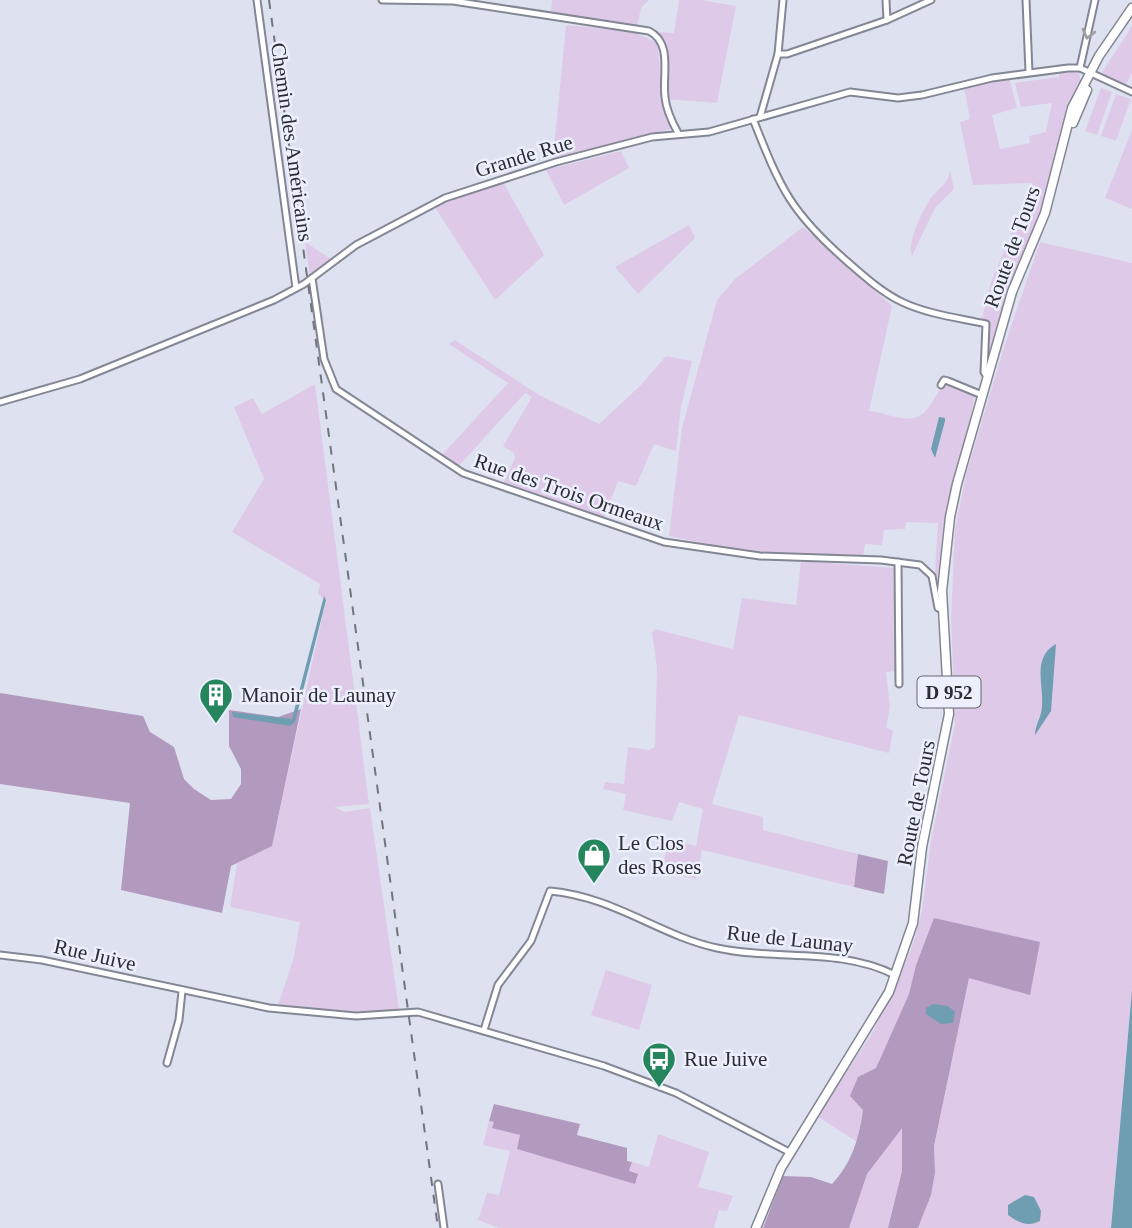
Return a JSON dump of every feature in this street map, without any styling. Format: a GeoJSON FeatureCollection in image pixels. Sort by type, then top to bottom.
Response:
{"type":"FeatureCollection","features":[{"type":"Feature","properties":{"kind":"main road","name":"Route de Tours"},"geometry":{"type":"LineString","coordinates":[[756,1228],[790,1153],[870,1026],[896,975],[913,923],[922,847],[949,714],[943,609],[950,517],[1012,292],[1045,213],[1062,152],[1092,74],[1132,10]]}},
{"type":"Feature","properties":{"kind":"street","name":"Chemin des Américains"},"geometry":{"type":"LineString","coordinates":[[257,0],[296,288]]}},
{"type":"Feature","properties":{"kind":"street"},"geometry":{"type":"LineString","coordinates":[[382,0],[453,1],[649,31],[659,36],[663,46],[664,98],[678,133]]}},
{"type":"Feature","properties":{"kind":"street"},"geometry":{"type":"LineString","coordinates":[[783,0],[778,54],[756,118],[784,193],[804,223],[887,294],[904,303],[986,324],[984,372],[987,377]]}},
{"type":"Feature","properties":{"kind":"street"},"geometry":{"type":"LineString","coordinates":[[886,0],[887,20]]}},
{"type":"Feature","properties":{"kind":"street"},"geometry":{"type":"LineString","coordinates":[[778,54],[787,54],[887,20],[931,0]]}},
{"type":"Feature","properties":{"kind":"street"},"geometry":{"type":"LineString","coordinates":[[1026,0],[1029,72]]}},
{"type":"Feature","properties":{"kind":"street"},"geometry":{"type":"LineString","coordinates":[[1096,0],[1080,68],[1132,92]]}},
{"type":"Feature","properties":{"kind":"street","name":"Grande Rue"},"geometry":{"type":"LineString","coordinates":[[0,402],[80,379],[296,288],[356,245],[445,198],[556,162],[678,133],[709,131],[850,92],[909,97],[1029,72],[1080,68]]}},
{"type":"Feature","properties":{"kind":"street","name":"Rue des Trois Ormeaux"},"geometry":{"type":"LineString","coordinates":[[313,278],[324,359],[332,384],[350,401],[403,432],[463,473],[664,542],[760,556],[898,562],[926,568],[932,576],[938,607],[943,609]]}},
{"type":"Feature","properties":{"kind":"street"},"geometry":{"type":"LineString","coordinates":[[941,385],[944,380],[982,395]]}},
{"type":"Feature","properties":{"kind":"street"},"geometry":{"type":"LineString","coordinates":[[898,562],[899,684]]}},
{"type":"Feature","properties":{"kind":"street","name":"Rue de Launay"},"geometry":{"type":"LineString","coordinates":[[484,1030],[498,985],[531,941],[550,891],[571,893],[614,905],[716,948],[858,960],[896,975]]}},
{"type":"Feature","properties":{"kind":"street","name":"Rue Juive"},"geometry":{"type":"LineString","coordinates":[[0,955],[42,960],[269,1008],[345,1015],[418,1012],[604,1066],[676,1093],[790,1153]]}},
{"type":"Feature","properties":{"kind":"street"},"geometry":{"type":"LineString","coordinates":[[167,1063],[179,1020],[182,991]]}},
{"type":"Feature","properties":{"kind":"street"},"geometry":{"type":"LineString","coordinates":[[438,1184],[444,1228]]}},
{"type":"Feature","properties":{"kind":"shaded area"},"geometry":{"type":"Polygon","coordinates":[[[552,0],[649,0],[641,8],[637,27],[551,13],[552,0]]]}},
{"type":"Feature","properties":{"kind":"shaded area"},"geometry":{"type":"Polygon","coordinates":[[[679,0],[701,0],[736,6],[717,103],[666,99],[666,46],[659,32],[674,33],[679,0]]]}},
{"type":"Feature","properties":{"kind":"shaded area"},"geometry":{"type":"Polygon","coordinates":[[[566,25],[634,32],[658,43],[662,101],[671,129],[553,158],[566,25]]]}},
{"type":"Feature","properties":{"kind":"shaded area"},"geometry":{"type":"Polygon","coordinates":[[[1132,26],[1132,73],[1126,85],[1101,74],[1132,26]]]}},
{"type":"Feature","properties":{"kind":"shaded area"},"geometry":{"type":"Polygon","coordinates":[[[1059,73],[1079,73],[1081,82],[1065,118],[1045,202],[1014,276],[987,364],[988,322],[982,318],[991,282],[1033,183],[973,185],[960,122],[970,119],[964,87],[1009,77],[1017,108],[992,115],[1000,149],[1030,143],[1029,136],[1046,132],[1052,103],[1021,107],[1015,83],[1059,77],[1059,73]]]}},
{"type":"Feature","properties":{"kind":"shaded area"},"geometry":{"type":"Polygon","coordinates":[[[1101,88],[1112,92],[1097,135],[1085,131],[1101,88]]]}},
{"type":"Feature","properties":{"kind":"shaded area"},"geometry":{"type":"Polygon","coordinates":[[[1116,94],[1131,99],[1116,141],[1101,136],[1116,94]]]}},
{"type":"Feature","properties":{"kind":"shaded area"},"geometry":{"type":"Polygon","coordinates":[[[1132,130],[1132,209],[1105,198],[1132,130]]]}},
{"type":"Feature","properties":{"kind":"shaded area"},"geometry":{"type":"Polygon","coordinates":[[[621,151],[629,168],[564,205],[546,170],[621,151]]]}},
{"type":"Feature","properties":{"kind":"shaded area"},"geometry":{"type":"Polygon","coordinates":[[[950,170],[954,189],[935,208],[912,256],[911,244],[918,222],[929,201],[947,180],[950,170]]]}},
{"type":"Feature","properties":{"kind":"shaded area"},"geometry":{"type":"Polygon","coordinates":[[[503,182],[544,255],[495,300],[434,206],[503,182]]]}},
{"type":"Feature","properties":{"kind":"shaded area"},"geometry":{"type":"Polygon","coordinates":[[[689,225],[695,238],[638,294],[615,267],[689,225]]]}},
{"type":"Feature","properties":{"kind":"shaded area"},"geometry":{"type":"Polygon","coordinates":[[[803,227],[892,306],[869,411],[903,418],[920,416],[940,390],[950,383],[975,397],[943,527],[937,594],[935,569],[938,523],[906,522],[905,529],[884,530],[882,545],[865,544],[863,557],[751,553],[669,536],[682,428],[717,300],[735,279],[803,227]]]}},
{"type":"Feature","properties":{"kind":"shaded area"},"geometry":{"type":"Polygon","coordinates":[[[305,242],[331,259],[310,276],[305,242]]]}},
{"type":"Feature","properties":{"kind":"shaded area"},"geometry":{"type":"Polygon","coordinates":[[[1040,242],[1132,263],[1132,990],[1111,1228],[918,1228],[931,1195],[935,1173],[934,1146],[969,978],[1040,942],[963,925],[902,1128],[902,1171],[888,1228],[849,1228],[867,1174],[935,918],[916,965],[909,994],[876,1068],[858,1077],[863,1110],[857,1142],[817,1116],[873,1032],[911,950],[922,911],[931,841],[955,724],[951,619],[955,529],[966,475],[1004,347],[1040,242]]]}},
{"type":"Feature","properties":{"kind":"shaded area"},"geometry":{"type":"Polygon","coordinates":[[[455,340],[539,395],[599,424],[640,386],[666,356],[692,361],[681,407],[676,451],[654,444],[636,486],[618,481],[603,520],[503,484],[515,458],[514,453],[503,446],[532,397],[525,393],[457,468],[442,455],[508,383],[449,344],[455,340]]]}},
{"type":"Feature","properties":{"kind":"shaded area"},"geometry":{"type":"Polygon","coordinates":[[[315,384],[369,804],[334,807],[345,812],[370,808],[399,1009],[384,1011],[354,1012],[278,1005],[294,957],[300,922],[230,907],[237,863],[272,845],[326,600],[318,594],[320,584],[232,532],[264,479],[234,407],[253,398],[262,414],[315,384]]]}},
{"type":"Feature","properties":{"kind":"shaded area"},"geometry":{"type":"Polygon","coordinates":[[[801,561],[894,568],[895,671],[886,672],[890,707],[886,727],[893,731],[889,753],[739,715],[712,804],[763,817],[763,830],[858,854],[854,887],[702,850],[696,879],[662,871],[669,839],[696,846],[703,809],[679,802],[672,821],[623,810],[626,794],[603,789],[605,782],[624,784],[628,747],[649,750],[655,747],[657,668],[652,633],[655,629],[733,649],[742,598],[796,605],[801,561]]]}},
{"type":"Feature","properties":{"kind":"shaded area"},"geometry":{"type":"Polygon","coordinates":[[[0,693],[143,716],[150,732],[174,747],[184,779],[211,800],[231,799],[241,784],[241,769],[229,746],[229,710],[278,717],[301,709],[272,846],[231,866],[222,913],[121,890],[130,803],[0,784],[0,693]]]}},
{"type":"Feature","properties":{"kind":"shaded area"},"geometry":{"type":"Polygon","coordinates":[[[858,854],[888,861],[884,894],[854,887],[858,854]]]}},
{"type":"Feature","properties":{"kind":"shaded area"},"geometry":{"type":"Polygon","coordinates":[[[934,918],[1040,942],[1030,995],[969,978],[934,1146],[935,1173],[931,1195],[918,1228],[888,1228],[902,1171],[902,1128],[867,1174],[849,1228],[763,1228],[783,1176],[811,1177],[832,1184],[850,1159],[863,1110],[850,1096],[858,1077],[876,1068],[909,994],[916,965],[934,918]]]}},
{"type":"Feature","properties":{"kind":"shaded area"},"geometry":{"type":"Polygon","coordinates":[[[606,970],[652,985],[639,1030],[591,1015],[606,970]]]}},
{"type":"Feature","properties":{"kind":"shaded area"},"geometry":{"type":"Polygon","coordinates":[[[494,1104],[580,1124],[577,1135],[627,1148],[627,1161],[632,1162],[629,1171],[638,1174],[635,1184],[517,1149],[520,1135],[492,1128],[494,1122],[489,1121],[494,1104]]]}},
{"type":"Feature","properties":{"kind":"shaded area"},"geometry":{"type":"Polygon","coordinates":[[[489,1121],[494,1122],[493,1128],[520,1135],[517,1149],[629,1172],[632,1162],[649,1167],[658,1134],[709,1152],[698,1187],[733,1196],[727,1211],[719,1210],[714,1228],[499,1228],[478,1220],[487,1193],[499,1195],[510,1151],[483,1145],[489,1121]]]}},
{"type":"Feature","properties":{"kind":"water"},"geometry":{"type":"Polygon","coordinates":[[[939,417],[945,418],[945,421],[935,458],[931,449],[939,417]]]}},
{"type":"Feature","properties":{"kind":"water"},"geometry":{"type":"Polygon","coordinates":[[[324,596],[326,600],[295,722],[290,726],[233,717],[232,712],[292,719],[324,596]]]}},
{"type":"Feature","properties":{"kind":"water"},"geometry":{"type":"Polygon","coordinates":[[[1056,644],[1051,711],[1035,735],[1042,704],[1041,666],[1048,650],[1056,644]]]}},
{"type":"Feature","properties":{"kind":"water"},"geometry":{"type":"Polygon","coordinates":[[[1132,990],[1132,1228],[1111,1228],[1132,990]]]}},
{"type":"Feature","properties":{"kind":"water"},"geometry":{"type":"Polygon","coordinates":[[[933,1004],[948,1006],[955,1012],[953,1023],[941,1024],[926,1014],[926,1008],[933,1004]]]}},
{"type":"Feature","properties":{"kind":"water"},"geometry":{"type":"Polygon","coordinates":[[[1025,1195],[1034,1197],[1041,1211],[1040,1221],[1024,1223],[1008,1215],[1008,1205],[1025,1195]]]}},
{"type":"Feature","properties":{"kind":"railway"},"geometry":{"type":"LineString","coordinates":[[269,0],[438,1228]]}},
{"type":"Feature","properties":{"kind":"place","name":"Manoir de Launay"},"geometry":{"type":"Point","coordinates":[216,725]}},
{"type":"Feature","properties":{"kind":"place","name":"Le Clos des Roses"},"geometry":{"type":"Point","coordinates":[594,885]}},
{"type":"Feature","properties":{"kind":"place","name":"Rue Juive"},"geometry":{"type":"Point","coordinates":[659,1089]}}]}
